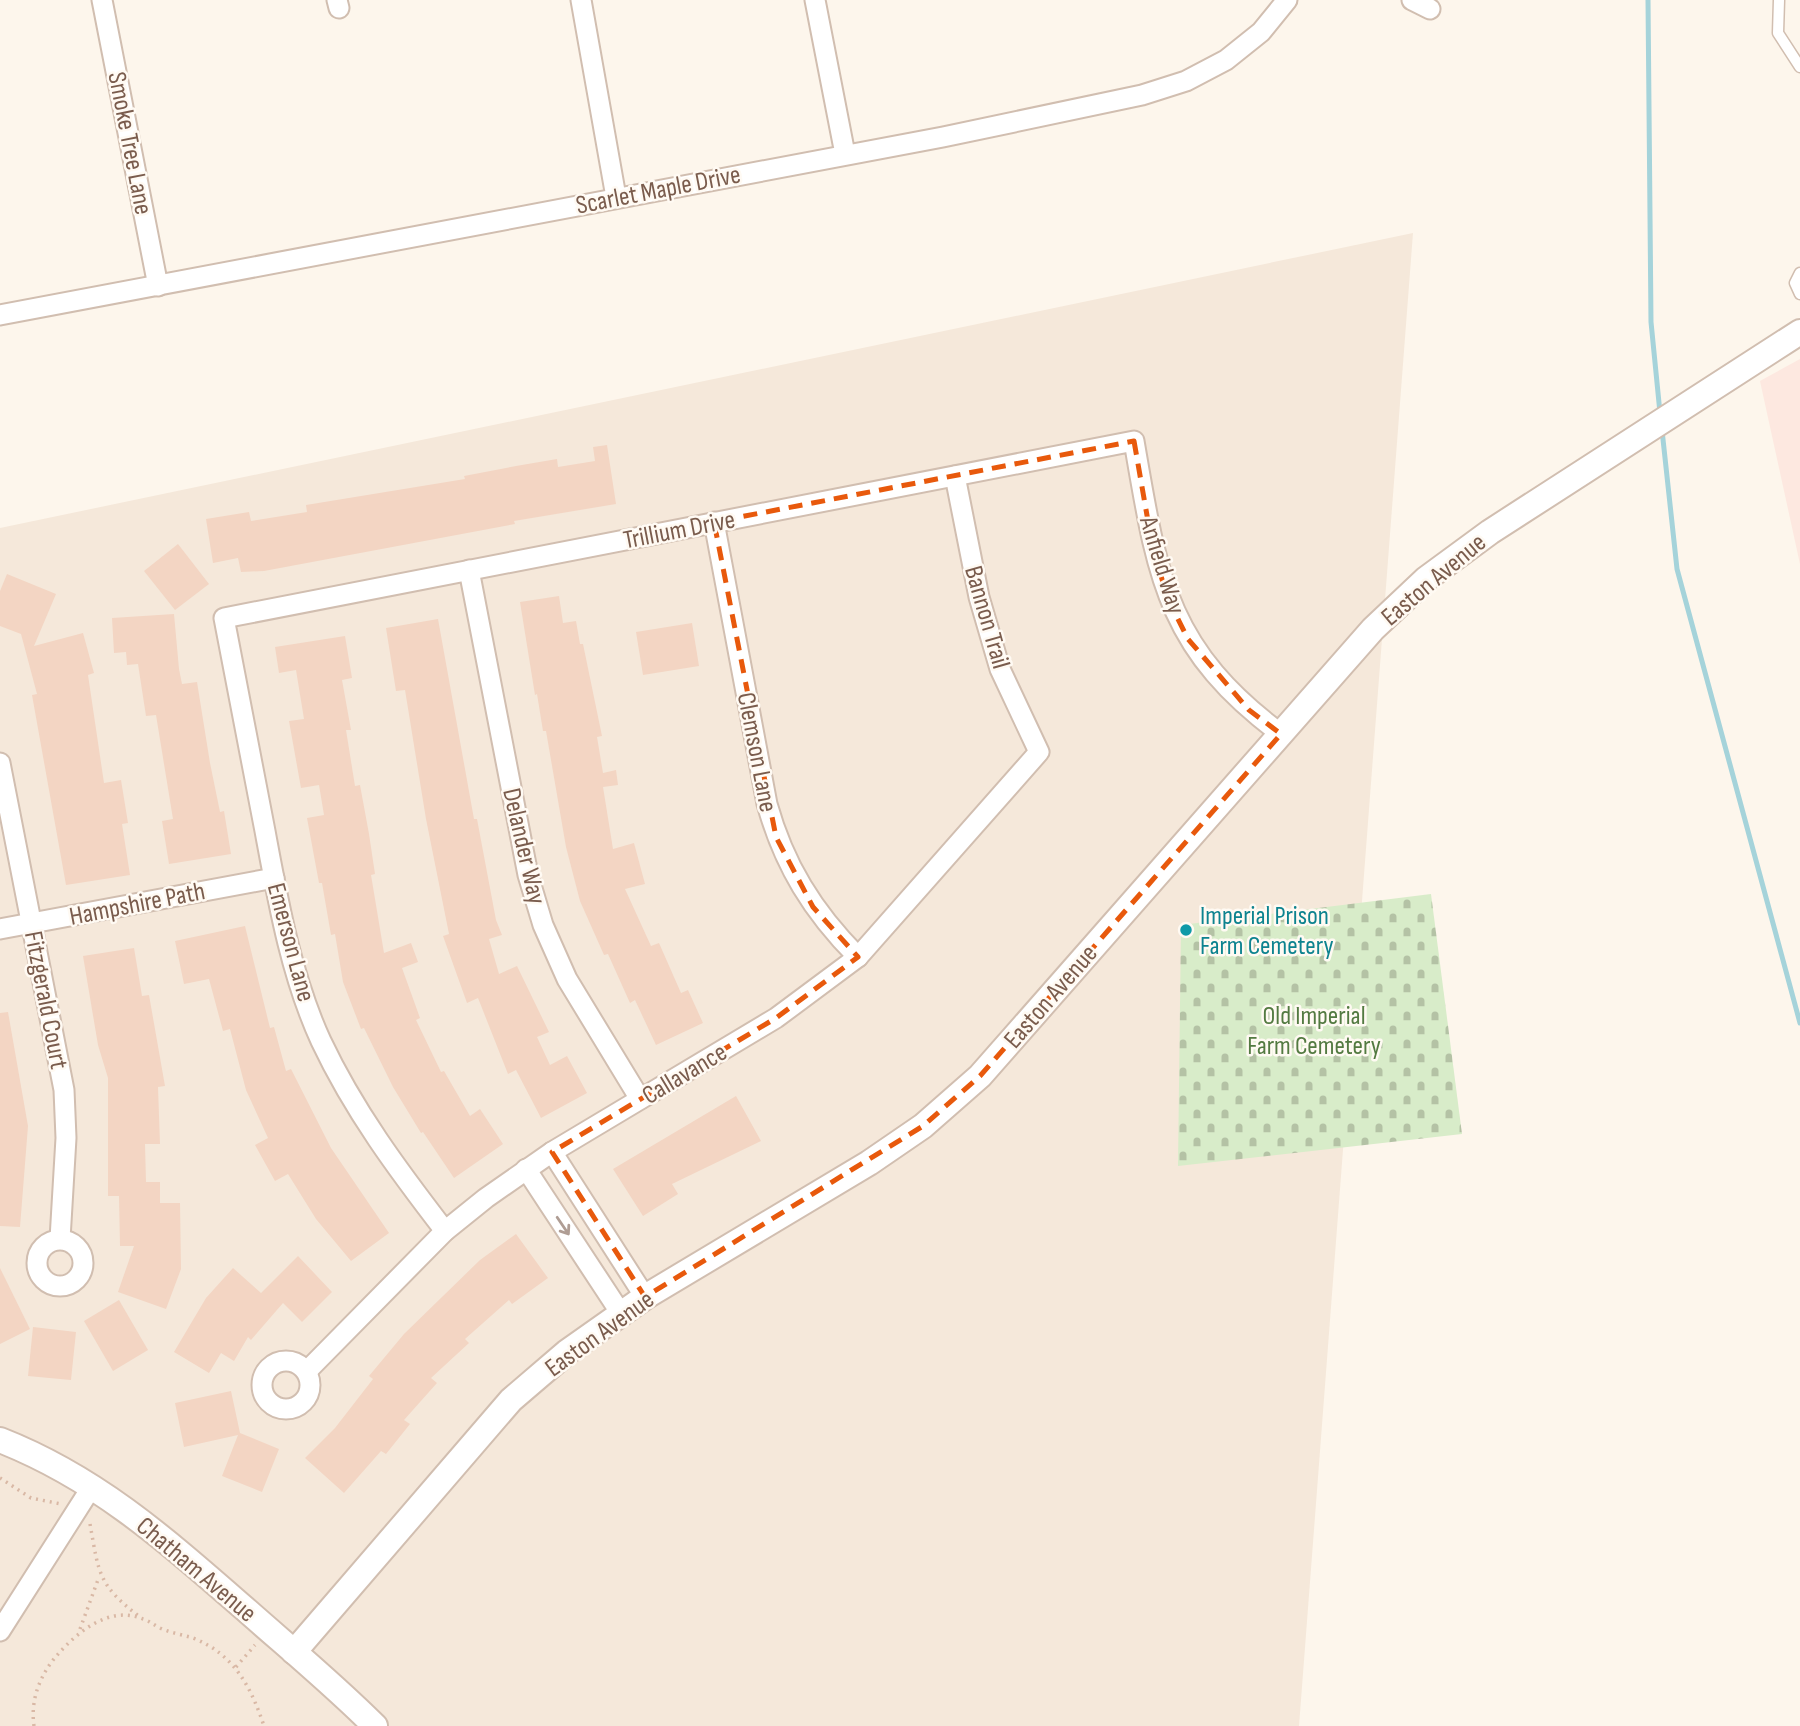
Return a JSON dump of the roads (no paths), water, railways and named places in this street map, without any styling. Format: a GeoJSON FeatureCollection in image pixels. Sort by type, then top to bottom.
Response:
{"type":"FeatureCollection","features":[{"type":"Feature","properties":{"kind":"street","name":"Smoke Tree Lane"},"geometry":{"type":"LineString","coordinates":[[102,0],[158,286]]}},
{"type":"Feature","properties":{"kind":"street"},"geometry":{"type":"LineString","coordinates":[[581,0],[616,197]]}},
{"type":"Feature","properties":{"kind":"street"},"geometry":{"type":"LineString","coordinates":[[815,0],[845,154]]}},
{"type":"Feature","properties":{"kind":"street","name":"Scarlet Maple Drive"},"geometry":{"type":"LineString","coordinates":[[0,315],[326,256],[616,197],[943,137],[1142,95],[1186,82],[1226,60],[1250,42],[1287,0]]}},
{"type":"Feature","properties":{"kind":"street","name":"Easton Avenue"},"geometry":{"type":"LineString","coordinates":[[294,1652],[511,1400],[567,1352],[621,1312],[869,1163],[923,1126],[980,1076],[1373,629],[1426,579],[1490,532],[1800,332]]}},
{"type":"Feature","properties":{"kind":"street","name":"Trillium Drive"},"geometry":{"type":"LineString","coordinates":[[224,618],[1134,441]]}},
{"type":"Feature","properties":{"kind":"street","name":"Anfield Way"},"geometry":{"type":"LineString","coordinates":[[1134,441],[1152,544],[1167,597],[1188,639],[1217,677],[1250,710],[1281,734]]}},
{"type":"Feature","properties":{"kind":"street","name":"Bannon Trail"},"geometry":{"type":"LineString","coordinates":[[955,476],[979,597],[1000,668],[1040,752]]}},
{"type":"Feature","properties":{"kind":"street","name":"Clemson Lane"},"geometry":{"type":"LineString","coordinates":[[714,523],[767,804],[776,837],[791,871],[813,907],[858,957]]}},
{"type":"Feature","properties":{"kind":"street","name":"Delander Way"},"geometry":{"type":"LineString","coordinates":[[469,570],[528,875],[543,925],[567,979],[640,1099]]}},
{"type":"Feature","properties":{"kind":"street","name":"Emerson Lane"},"geometry":{"type":"LineString","coordinates":[[224,618],[274,878],[293,958],[320,1038],[351,1100],[387,1156],[445,1231]]}},
{"type":"Feature","properties":{"kind":"street","name":"Callavance"},"geometry":{"type":"LineString","coordinates":[[307,1371],[445,1231],[526,1169],[776,1018],[858,957],[1040,752]]}},
{"type":"Feature","properties":{"kind":"street","name":"Fitzgerald Court"},"geometry":{"type":"LineString","coordinates":[[0,764],[64,1090],[66,1138],[60,1239]]}},
{"type":"Feature","properties":{"kind":"street","name":"Hampshire Path"},"geometry":{"type":"LineString","coordinates":[[0,929],[274,878]]}},
{"type":"Feature","properties":{"kind":"street"},"geometry":{"type":"LineString","coordinates":[[552,1152],[645,1297]]}},
{"type":"Feature","properties":{"kind":"street"},"geometry":{"type":"LineString","coordinates":[[526,1169],[621,1312]]}},
{"type":"Feature","properties":{"kind":"street","name":"Chatham Avenue"},"geometry":{"type":"LineString","coordinates":[[0,1440],[37,1455],[142,1520],[375,1726]]}},
{"type":"Feature","properties":{"kind":"street"},"geometry":{"type":"LineString","coordinates":[[0,1631],[91,1488]]}},
{"type":"Feature","properties":{"kind":"lane"},"geometry":{"type":"LineString","coordinates":[[1779,0],[1778,33],[1800,67]]}},
{"type":"Feature","properties":{"kind":"lane"},"geometry":{"type":"LineString","coordinates":[[1800,273],[1795,283],[1800,293]]}},
{"type":"Feature","properties":{"kind":"waterway"},"geometry":{"type":"LineString","coordinates":[[1648,0],[1651,322],[1660,413]]}},
{"type":"Feature","properties":{"kind":"waterway"},"geometry":{"type":"LineString","coordinates":[[1662,430],[1677,569],[1800,1023]]}},
{"type":"Feature","properties":{"kind":"place","name":"Imperial Prison Farm Cemetery"},"geometry":{"type":"Point","coordinates":[1186,930]}},
{"type":"Feature","properties":{"kind":"park label","name":"Old Imperial Farm Cemetery"},"geometry":{"type":"Point","coordinates":[1314,1030]}}]}
